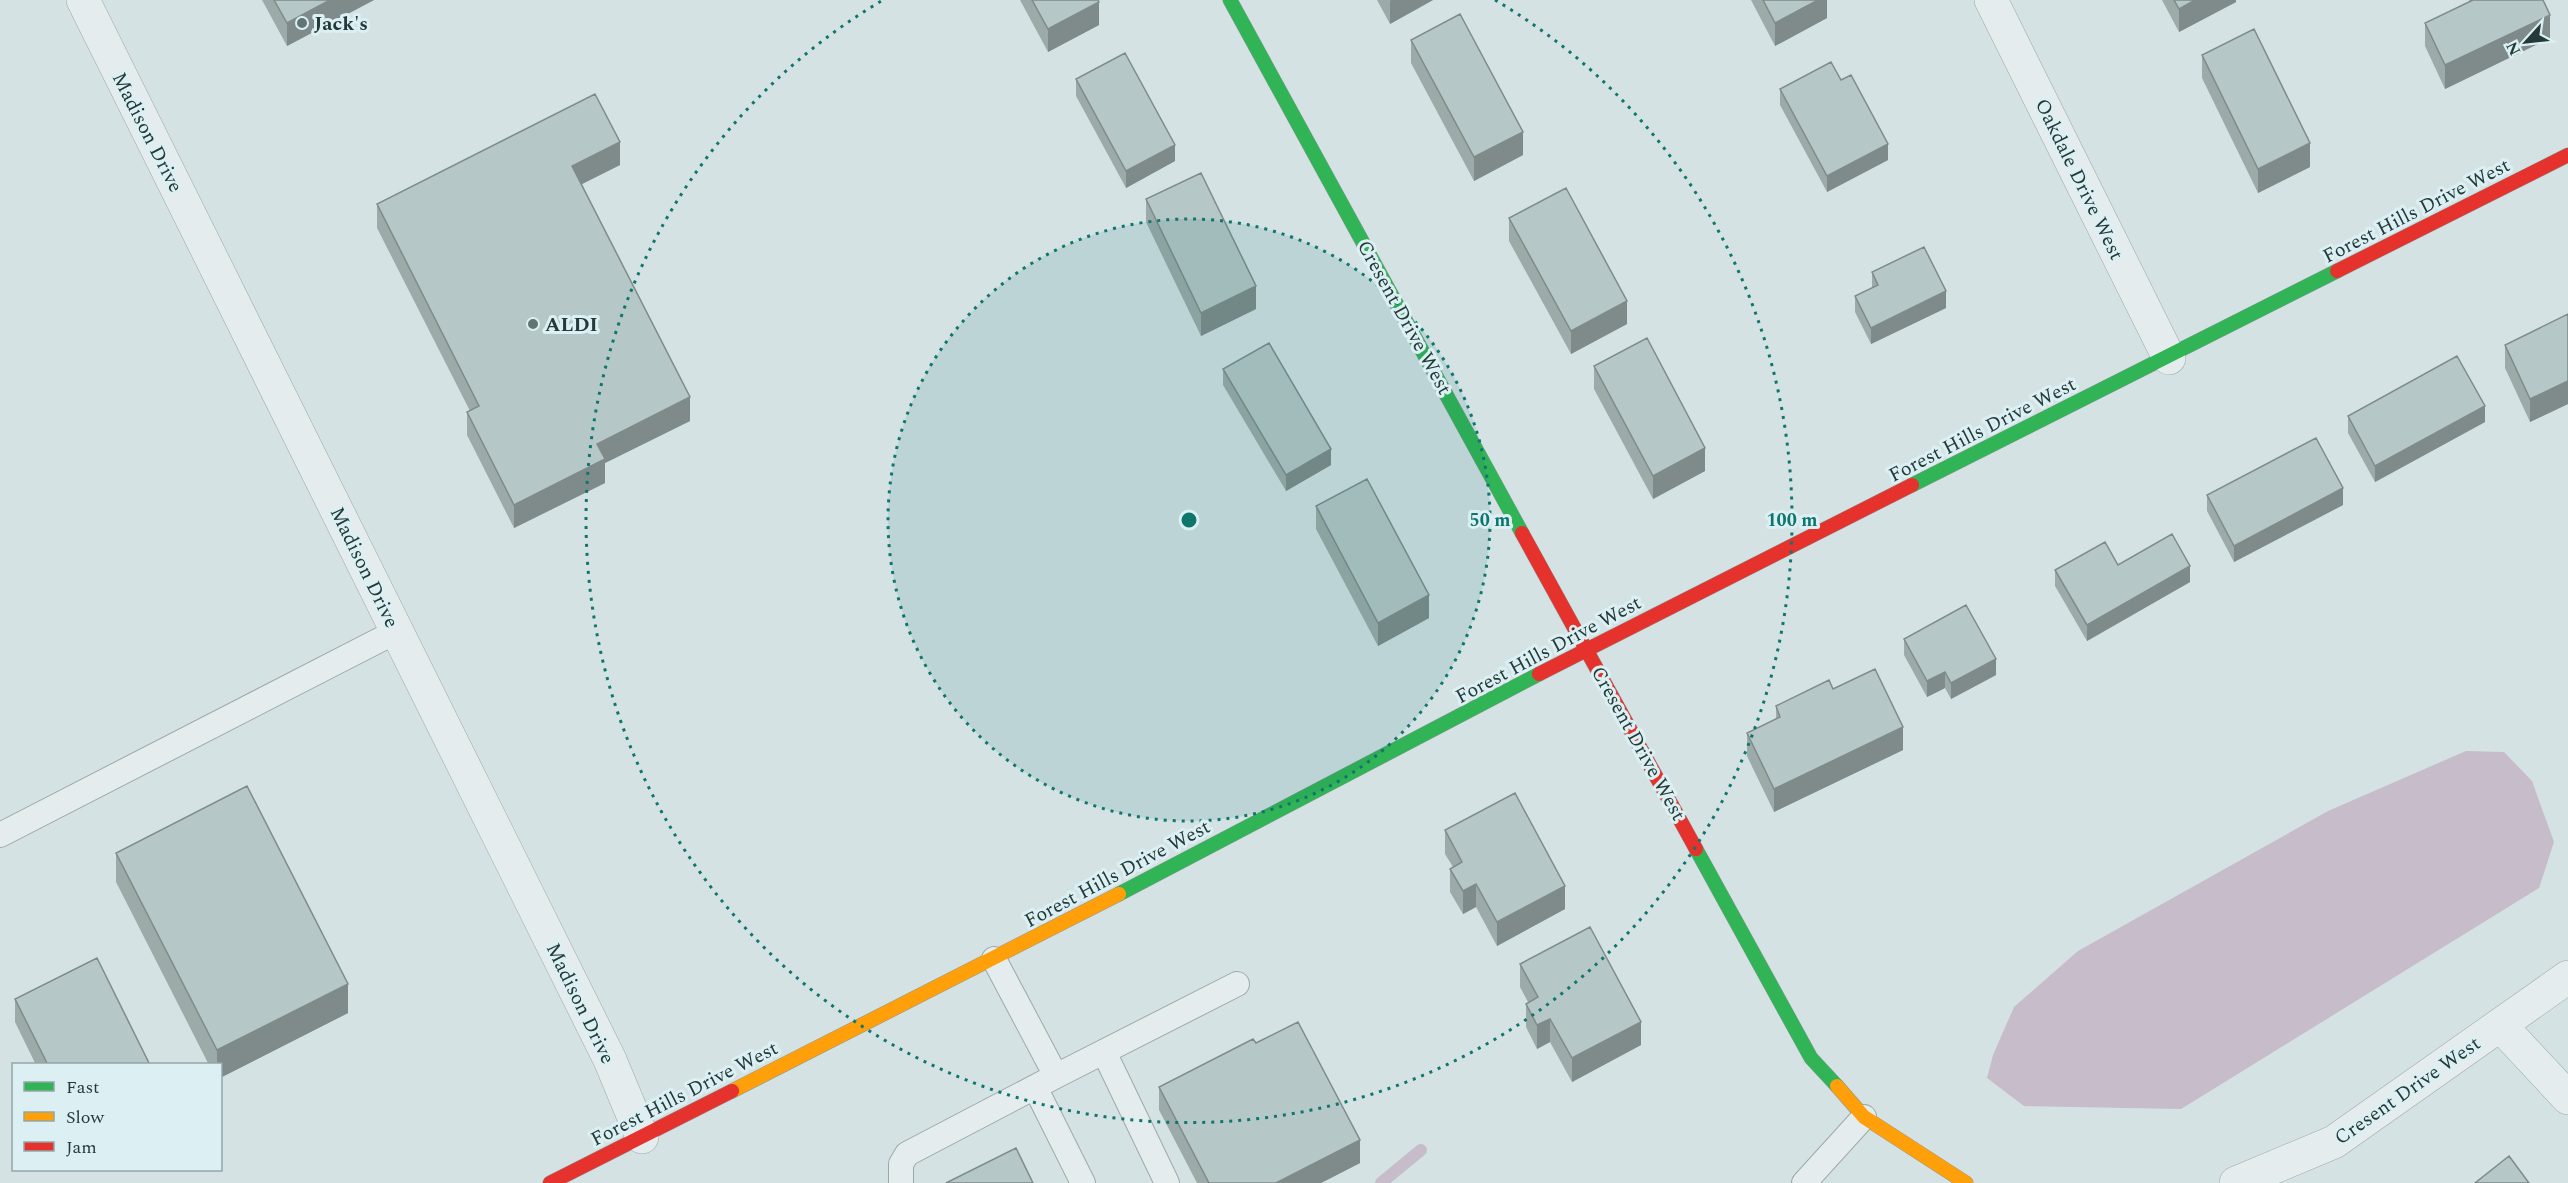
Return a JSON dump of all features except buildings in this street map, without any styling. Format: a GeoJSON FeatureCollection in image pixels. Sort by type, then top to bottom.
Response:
{"type":"FeatureCollection","features":[{"type":"Feature","properties":{"kind":"main road","name":"Cresent Drive West"},"geometry":{"type":"LineString","coordinates":[[1230,0],[1588,648],[1811,1058],[1864,1117],[1966,1183]]}},
{"type":"Feature","properties":{"kind":"main road","name":"Forest Hills Drive West"},"geometry":{"type":"LineString","coordinates":[[550,1183],[994,959],[1418,740],[1588,648],[2169,358],[2568,155]]}},
{"type":"Feature","properties":{"kind":"street","name":"Madison Drive"},"geometry":{"type":"LineString","coordinates":[[82,0],[610,1060],[642,1137]]}},
{"type":"Feature","properties":{"kind":"street","name":"Oakdale Drive West"},"geometry":{"type":"LineString","coordinates":[[1991,0],[2169,358]]}},
{"type":"Feature","properties":{"kind":"street","name":"Cresent Drive West"},"geometry":{"type":"LineString","coordinates":[[2236,1183],[2334,1142],[2568,977]]}},
{"type":"Feature","properties":{"kind":"street"},"geometry":{"type":"LineString","coordinates":[[2500,1025],[2568,1098]]}},
{"type":"Feature","properties":{"kind":"lane"},"geometry":{"type":"LineString","coordinates":[[0,835],[397,631]]}},
{"type":"Feature","properties":{"kind":"lane"},"geometry":{"type":"LineString","coordinates":[[994,959],[1046,1082],[1083,1183]]}},
{"type":"Feature","properties":{"kind":"lane"},"geometry":{"type":"LineString","coordinates":[[901,1183],[901,1164],[907,1154],[1237,984]]}},
{"type":"Feature","properties":{"kind":"lane"},"geometry":{"type":"LineString","coordinates":[[1104,1052],[1167,1183]]}},
{"type":"Feature","properties":{"kind":"lane"},"geometry":{"type":"LineString","coordinates":[[1804,1183],[1864,1117]]}},
{"type":"Feature","properties":{"kind":"shaded area"},"geometry":{"type":"Polygon","coordinates":[[[2466,751],[2504,752],[2532,781],[2554,842],[2539,888],[2181,1109],[2024,1106],[1987,1078],[1993,1055],[2014,1007],[2078,951],[2328,811],[2466,751]]]}},
{"type":"Feature","properties":{"kind":"waterway"},"geometry":{"type":"LineString","coordinates":[[1381,1183],[1421,1150]]}},
{"type":"Feature","properties":{"kind":"traffic: fast"},"geometry":{"type":"LineString","coordinates":[[1230,0],[1522,533]]}},
{"type":"Feature","properties":{"kind":"traffic: fast"},"geometry":{"type":"LineString","coordinates":[[1912,485],[2337,271]]}},
{"type":"Feature","properties":{"kind":"traffic: fast"},"geometry":{"type":"LineString","coordinates":[[1119,894],[1539,674]]}},
{"type":"Feature","properties":{"kind":"traffic: fast"},"geometry":{"type":"LineString","coordinates":[[1696,849],[1811,1058],[1837,1086]]}},
{"type":"Feature","properties":{"kind":"traffic: slow"},"geometry":{"type":"LineString","coordinates":[[732,1091],[1119,894]]}},
{"type":"Feature","properties":{"kind":"traffic: slow"},"geometry":{"type":"LineString","coordinates":[[1837,1086],[1864,1117],[1966,1183]]}},
{"type":"Feature","properties":{"kind":"traffic: jam"},"geometry":{"type":"LineString","coordinates":[[2337,271],[2568,155]]}},
{"type":"Feature","properties":{"kind":"traffic: jam"},"geometry":{"type":"LineString","coordinates":[[1539,674],[1912,485]]}},
{"type":"Feature","properties":{"kind":"traffic: jam"},"geometry":{"type":"LineString","coordinates":[[1522,533],[1696,849]]}},
{"type":"Feature","properties":{"kind":"traffic: jam"},"geometry":{"type":"LineString","coordinates":[[550,1183],[732,1091]]}},
{"type":"Feature","properties":{"kind":"place","name":"Jack's"},"geometry":{"type":"Point","coordinates":[302,23]}},
{"type":"Feature","properties":{"kind":"place","name":"ALDI"},"geometry":{"type":"Point","coordinates":[533,324]}}]}
